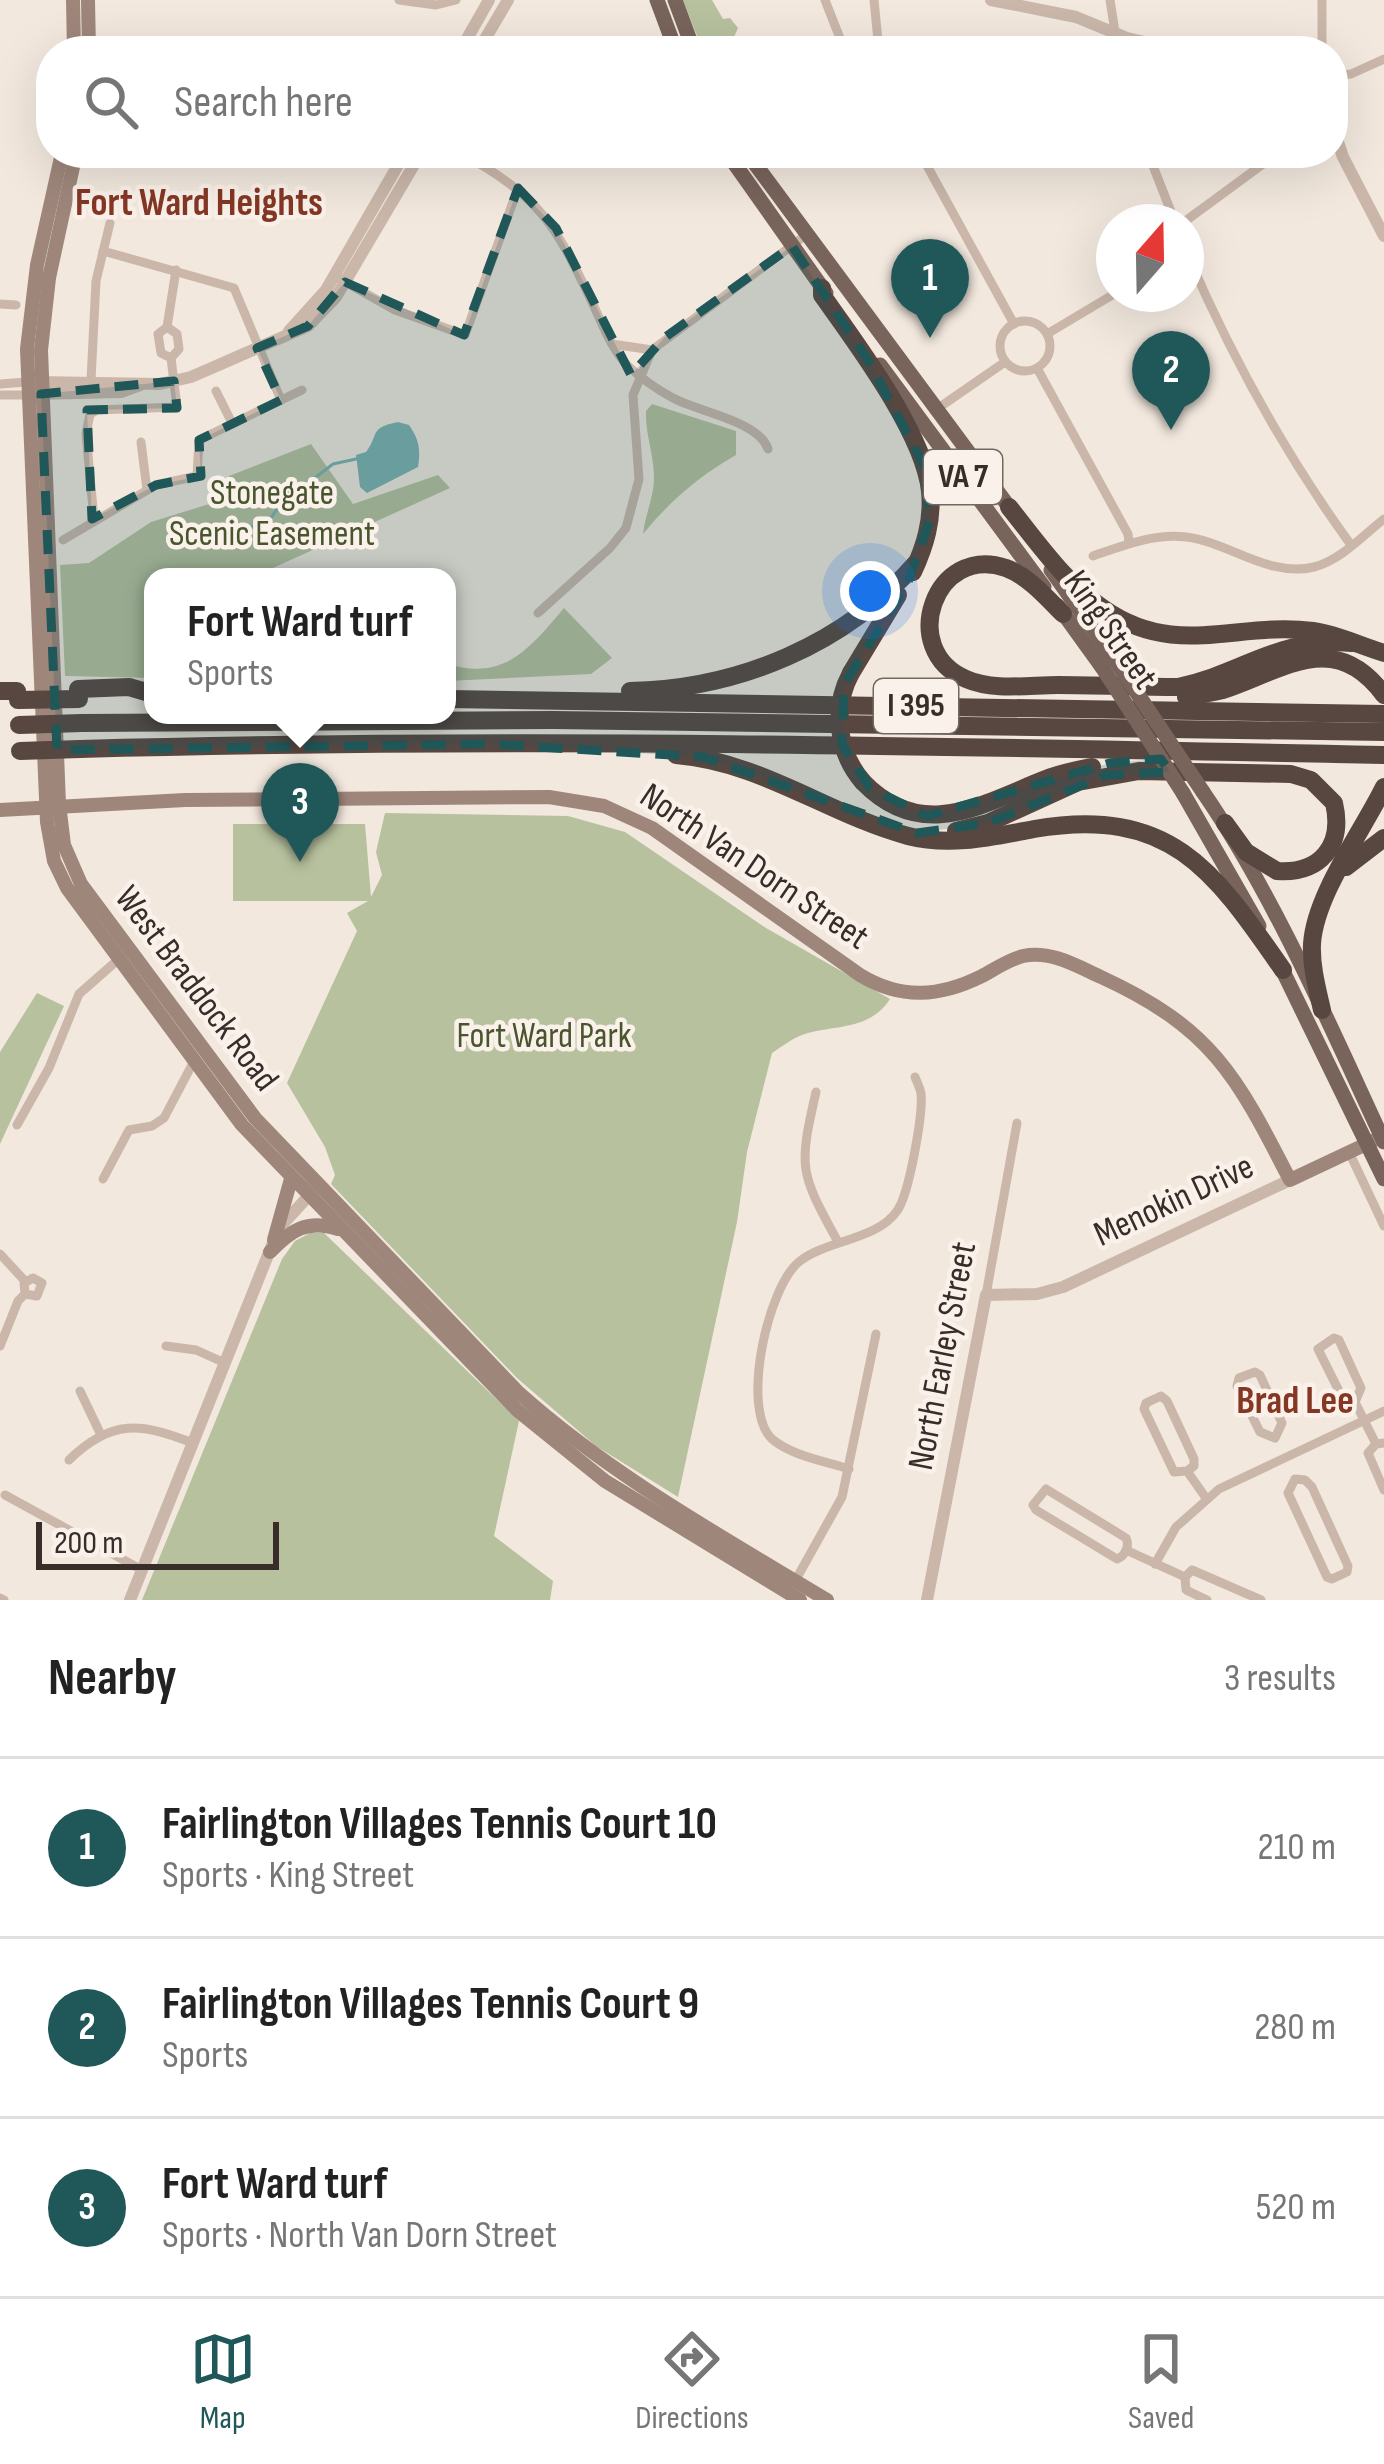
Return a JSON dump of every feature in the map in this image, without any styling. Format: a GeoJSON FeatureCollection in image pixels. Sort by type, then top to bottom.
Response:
{"type":"FeatureCollection","features":[{"type":"Feature","properties":{"kind":"highway"},"geometry":{"type":"LineString","coordinates":[[822,288],[868,360],[925,467],[930,492],[930,520],[917,562],[844,685],[840,730],[853,770],[863,782],[893,806],[927,816],[992,803],[1050,777],[1110,763],[1249,753]]}},
{"type":"Feature","properties":{"kind":"highway"},"geometry":{"type":"LineString","coordinates":[[1009,507],[1088,598],[1139,627],[1189,638],[1280,629],[1316,631],[1384,653]]}},
{"type":"Feature","properties":{"kind":"highway"},"geometry":{"type":"LineString","coordinates":[[456,698],[639,691],[758,668],[860,617],[917,562]]}},
{"type":"Feature","properties":{"kind":"highway"},"geometry":{"type":"LineString","coordinates":[[1064,614],[1016,573],[975,565],[957,572],[937,592],[928,613],[928,631],[936,654],[956,674],[1001,686],[1178,687],[1289,645],[1352,643]]}},
{"type":"Feature","properties":{"kind":"highway"},"geometry":{"type":"LineString","coordinates":[[959,706],[1171,699],[1221,690],[1286,662],[1320,658],[1341,661],[1379,688]]}},
{"type":"Feature","properties":{"kind":"highway"},"geometry":{"type":"LineString","coordinates":[[9,695],[79,694],[129,687],[144,693]]}},
{"type":"Feature","properties":{"kind":"highway","name":"I 395"},"geometry":{"type":"LineString","coordinates":[[456,698],[1384,714]]}},
{"type":"Feature","properties":{"kind":"highway"},"geometry":{"type":"LineString","coordinates":[[456,721],[1384,732]]}},
{"type":"Feature","properties":{"kind":"highway"},"geometry":{"type":"LineString","coordinates":[[10,725],[144,723]]}},
{"type":"Feature","properties":{"kind":"highway"},"geometry":{"type":"LineString","coordinates":[[491,744],[703,757],[751,770],[921,839],[948,842],[1085,823],[1148,834],[1174,846],[1215,878],[1283,970]]}},
{"type":"Feature","properties":{"kind":"highway","name":"I 395"},"geometry":{"type":"LineString","coordinates":[[10,751],[842,744],[1384,755]]}},
{"type":"Feature","properties":{"kind":"highway"},"geometry":{"type":"LineString","coordinates":[[886,828],[917,833],[962,830],[1078,782],[1139,771],[1305,777],[1334,803],[1338,830],[1329,852],[1314,866],[1277,872],[1246,852],[1225,823]]}},
{"type":"Feature","properties":{"kind":"highway"},"geometry":{"type":"LineString","coordinates":[[1322,1010],[1312,938],[1338,874],[1384,788]]}},
{"type":"Feature","properties":{"kind":"highway"},"geometry":{"type":"LineString","coordinates":[[1338,874],[1384,838]]}},
{"type":"Feature","properties":{"kind":"main road"},"geometry":{"type":"LineString","coordinates":[[73,0],[74,36]]}},
{"type":"Feature","properties":{"kind":"main road"},"geometry":{"type":"LineString","coordinates":[[88,0],[88,36]]}},
{"type":"Feature","properties":{"kind":"main road"},"geometry":{"type":"LineString","coordinates":[[657,0],[670,36]]}},
{"type":"Feature","properties":{"kind":"main road"},"geometry":{"type":"LineString","coordinates":[[675,0],[688,36]]}},
{"type":"Feature","properties":{"kind":"main road","name":"West Braddock Road"},"geometry":{"type":"LineString","coordinates":[[59,168],[32,300],[52,805],[48,832],[67,888],[340,1230],[545,1436],[630,1498],[794,1591],[827,1600]]}},
{"type":"Feature","properties":{"kind":"main road","name":"West Braddock Road"},"geometry":{"type":"LineString","coordinates":[[34,388],[49,278],[73,168]]}},
{"type":"Feature","properties":{"kind":"main road","name":"King Street"},"geometry":{"type":"LineString","coordinates":[[739,168],[1009,507],[1110,666],[1378,1140]]}},
{"type":"Feature","properties":{"kind":"main road","name":"King Street"},"geometry":{"type":"LineString","coordinates":[[756,168],[822,288],[1225,823],[1322,1010],[1378,1140],[1384,1179]]}},
{"type":"Feature","properties":{"kind":"main road","name":"North Van Dorn Street"},"geometry":{"type":"LineString","coordinates":[[3,809],[427,796],[560,798],[597,804],[660,833],[860,975],[889,989],[910,994],[944,992],[1015,958],[1039,954],[1140,996],[1182,1022],[1221,1059],[1246,1094],[1290,1180]]}},
{"type":"Feature","properties":{"kind":"main road","name":"West Braddock Road"},"geometry":{"type":"LineString","coordinates":[[52,805],[72,868],[124,956],[194,1061],[291,1179],[313,1191],[556,1426],[794,1591]]}},
{"type":"Feature","properties":{"kind":"main road"},"geometry":{"type":"LineString","coordinates":[[3,809],[30,818],[48,832]]}},
{"type":"Feature","properties":{"kind":"main road","name":"Menokin Drive"},"geometry":{"type":"LineString","coordinates":[[1290,1180],[1378,1140]]}},
{"type":"Feature","properties":{"kind":"main road"},"geometry":{"type":"LineString","coordinates":[[272,1246],[291,1179]]}},
{"type":"Feature","properties":{"kind":"main road"},"geometry":{"type":"LineString","coordinates":[[272,1246],[314,1223],[340,1230]]}},
{"type":"Feature","properties":{"kind":"street"},"geometry":{"type":"LineString","coordinates":[[399,0],[436,5],[456,0]]}},
{"type":"Feature","properties":{"kind":"street"},"geometry":{"type":"LineString","coordinates":[[468,36],[488,0]]}},
{"type":"Feature","properties":{"kind":"street"},"geometry":{"type":"LineString","coordinates":[[487,36],[508,0]]}},
{"type":"Feature","properties":{"kind":"street"},"geometry":{"type":"LineString","coordinates":[[825,0],[839,36]]}},
{"type":"Feature","properties":{"kind":"street"},"geometry":{"type":"LineString","coordinates":[[874,0],[878,36]]}},
{"type":"Feature","properties":{"kind":"street"},"geometry":{"type":"LineString","coordinates":[[991,0],[1076,17],[1132,36]]}},
{"type":"Feature","properties":{"kind":"street"},"geometry":{"type":"LineString","coordinates":[[1110,0],[1115,36]]}},
{"type":"Feature","properties":{"kind":"street"},"geometry":{"type":"LineString","coordinates":[[1322,0],[1322,36]]}},
{"type":"Feature","properties":{"kind":"street"},"geometry":{"type":"LineString","coordinates":[[1348,74],[1384,59]]}},
{"type":"Feature","properties":{"kind":"street"},"geometry":{"type":"LineString","coordinates":[[0,384],[121,392],[174,381],[308,326],[321,315],[397,168]]}},
{"type":"Feature","properties":{"kind":"street"},"geometry":{"type":"LineString","coordinates":[[340,279],[412,168]]}},
{"type":"Feature","properties":{"kind":"street"},"geometry":{"type":"LineString","coordinates":[[485,168],[518,188],[556,228],[613,344],[640,375],[679,401],[760,434],[768,449]]}},
{"type":"Feature","properties":{"kind":"street"},"geometry":{"type":"LineString","coordinates":[[928,168],[1014,324]]}},
{"type":"Feature","properties":{"kind":"street"},"geometry":{"type":"LineString","coordinates":[[1154,168],[1167,204]]}},
{"type":"Feature","properties":{"kind":"street"},"geometry":{"type":"LineString","coordinates":[[1204,207],[1258,168]]}},
{"type":"Feature","properties":{"kind":"street"},"geometry":{"type":"LineString","coordinates":[[1348,168],[1384,236]]}},
{"type":"Feature","properties":{"kind":"street"},"geometry":{"type":"LineString","coordinates":[[340,279],[395,310],[464,335],[518,188]]}},
{"type":"Feature","properties":{"kind":"street"},"geometry":{"type":"LineString","coordinates":[[91,380],[94,300],[110,223]]}},
{"type":"Feature","properties":{"kind":"street"},"geometry":{"type":"LineString","coordinates":[[538,613],[610,548],[630,519],[639,479],[632,413],[640,375],[652,350],[799,241]]}},
{"type":"Feature","properties":{"kind":"street"},"geometry":{"type":"LineString","coordinates":[[103,251],[234,288],[281,400]]}},
{"type":"Feature","properties":{"kind":"street"},"geometry":{"type":"LineString","coordinates":[[94,519],[86,434],[93,411],[175,408],[178,403],[171,358],[161,352],[158,334],[167,327],[176,270]]}},
{"type":"Feature","properties":{"kind":"street"},"geometry":{"type":"LineString","coordinates":[[1204,294],[1280,436],[1351,545]]}},
{"type":"Feature","properties":{"kind":"street"},"geometry":{"type":"LineString","coordinates":[[0,304],[16,305]]}},
{"type":"Feature","properties":{"kind":"street"},"geometry":{"type":"LineString","coordinates":[[1047,334],[1096,305]]}},
{"type":"Feature","properties":{"kind":"street"},"geometry":{"type":"LineString","coordinates":[[1032,322],[1047,334],[1049,354],[1037,368],[1020,371],[1005,362],[1000,341],[1014,324],[1032,322]]}},
{"type":"Feature","properties":{"kind":"street"},"geometry":{"type":"LineString","coordinates":[[613,344],[652,350]]}},
{"type":"Feature","properties":{"kind":"street"},"geometry":{"type":"LineString","coordinates":[[934,410],[1005,362]]}},
{"type":"Feature","properties":{"kind":"street"},"geometry":{"type":"LineString","coordinates":[[1037,368],[1129,543]]}},
{"type":"Feature","properties":{"kind":"street"},"geometry":{"type":"LineString","coordinates":[[0,395],[91,380],[141,385]]}},
{"type":"Feature","properties":{"kind":"street"},"geometry":{"type":"LineString","coordinates":[[64,540],[147,490],[197,476],[199,440],[302,390]]}},
{"type":"Feature","properties":{"kind":"street"},"geometry":{"type":"LineString","coordinates":[[216,391],[232,424]]}},
{"type":"Feature","properties":{"kind":"street"},"geometry":{"type":"LineString","coordinates":[[141,442],[147,490]]}},
{"type":"Feature","properties":{"kind":"street"},"geometry":{"type":"LineString","coordinates":[[1093,556],[1129,543],[1185,537],[1298,569],[1336,558],[1384,519]]}},
{"type":"Feature","properties":{"kind":"street"},"geometry":{"type":"LineString","coordinates":[[17,1125],[49,1068],[76,999],[124,956]]}},
{"type":"Feature","properties":{"kind":"street"},"geometry":{"type":"LineString","coordinates":[[103,1179],[129,1130],[152,1126],[164,1118],[194,1061]]}},
{"type":"Feature","properties":{"kind":"street"},"geometry":{"type":"LineString","coordinates":[[849,1469],[779,1443],[762,1426],[756,1405],[770,1321],[780,1285],[800,1261],[886,1222],[898,1210],[922,1092],[915,1077]]}},
{"type":"Feature","properties":{"kind":"street"},"geometry":{"type":"LineString","coordinates":[[816,1092],[804,1172],[838,1242]]}},
{"type":"Feature","properties":{"kind":"street","name":"North Earley Street"},"geometry":{"type":"LineString","coordinates":[[927,1600],[1017,1123]]}},
{"type":"Feature","properties":{"kind":"street"},"geometry":{"type":"LineString","coordinates":[[1348,1152],[1384,1226]]}},
{"type":"Feature","properties":{"kind":"street","name":"Menokin Drive"},"geometry":{"type":"LineString","coordinates":[[986,1295],[1037,1294],[1063,1287],[1290,1180]]}},
{"type":"Feature","properties":{"kind":"street"},"geometry":{"type":"LineString","coordinates":[[130,1600],[272,1246],[290,1213],[313,1191]]}},
{"type":"Feature","properties":{"kind":"street"},"geometry":{"type":"LineString","coordinates":[[0,1254],[26,1281],[25,1294],[0,1346]]}},
{"type":"Feature","properties":{"kind":"street"},"geometry":{"type":"LineString","coordinates":[[25,1294],[37,1296],[42,1288],[38,1279],[26,1281]]}},
{"type":"Feature","properties":{"kind":"street"},"geometry":{"type":"LineString","coordinates":[[794,1591],[833,1517],[849,1469],[876,1334]]}},
{"type":"Feature","properties":{"kind":"street"},"geometry":{"type":"LineString","coordinates":[[1339,1340],[1362,1391],[1355,1402],[1344,1401],[1318,1349],[1320,1344],[1339,1340]]}},
{"type":"Feature","properties":{"kind":"street"},"geometry":{"type":"LineString","coordinates":[[166,1346],[196,1350],[225,1363]]}},
{"type":"Feature","properties":{"kind":"street"},"geometry":{"type":"LineString","coordinates":[[1255,1372],[1260,1375],[1282,1423],[1275,1438],[1265,1438],[1260,1432],[1237,1386],[1239,1378],[1255,1372]]}},
{"type":"Feature","properties":{"kind":"street"},"geometry":{"type":"LineString","coordinates":[[80,1391],[100,1435]]}},
{"type":"Feature","properties":{"kind":"street"},"geometry":{"type":"LineString","coordinates":[[1161,1396],[1167,1401],[1194,1459],[1187,1471],[1174,1472],[1144,1409],[1146,1403],[1161,1396]]}},
{"type":"Feature","properties":{"kind":"street"},"geometry":{"type":"LineString","coordinates":[[1355,1402],[1380,1443],[1368,1456],[1384,1490]]}},
{"type":"Feature","properties":{"kind":"street"},"geometry":{"type":"LineString","coordinates":[[1155,1564],[1176,1527],[1206,1498],[1384,1411]]}},
{"type":"Feature","properties":{"kind":"street"},"geometry":{"type":"LineString","coordinates":[[68,1460],[100,1435],[145,1427],[194,1442]]}},
{"type":"Feature","properties":{"kind":"street"},"geometry":{"type":"LineString","coordinates":[[1275,1438],[1295,1479]]}},
{"type":"Feature","properties":{"kind":"street"},"geometry":{"type":"LineString","coordinates":[[1187,1471],[1206,1498]]}},
{"type":"Feature","properties":{"kind":"street"},"geometry":{"type":"LineString","coordinates":[[1295,1479],[1312,1487],[1348,1567],[1336,1578],[1327,1576],[1288,1493],[1295,1479]]}},
{"type":"Feature","properties":{"kind":"street"},"geometry":{"type":"LineString","coordinates":[[1042,1491],[1126,1538],[1126,1550],[1117,1558],[1036,1510],[1042,1491]]}},
{"type":"Feature","properties":{"kind":"street"},"geometry":{"type":"LineString","coordinates":[[5,1495],[142,1570]]}},
{"type":"Feature","properties":{"kind":"street"},"geometry":{"type":"LineString","coordinates":[[1126,1550],[1185,1577]]}},
{"type":"Feature","properties":{"kind":"street"},"geometry":{"type":"LineString","coordinates":[[1185,1577],[1196,1570],[1261,1600]]}},
{"type":"Feature","properties":{"kind":"street"},"geometry":{"type":"LineString","coordinates":[[1185,1577],[1186,1590],[1207,1600]]}},
{"type":"Feature","properties":{"kind":"highlighted area"},"geometry":{"type":"Polygon","coordinates":[[[518,188],[556,228],[631,375],[664,338],[792,246],[868,360],[925,467],[930,520],[908,582],[844,685],[842,744],[870,788],[927,816],[1110,763],[1161,759],[1170,772],[1107,775],[988,823],[917,833],[703,757],[491,744],[57,750],[41,394],[174,381],[177,408],[87,410],[92,519],[156,485],[201,476],[199,440],[281,400],[257,348],[308,326],[345,282],[464,335],[518,188]]]}},
{"type":"Feature","properties":{"kind":"green space"},"geometry":{"type":"Polygon","coordinates":[[[683,0],[712,0],[723,19],[730,18],[738,28],[734,36],[697,36],[683,0]]]}},
{"type":"Feature","properties":{"kind":"green space"},"geometry":{"type":"Polygon","coordinates":[[[652,404],[736,431],[736,455],[686,490],[643,534],[654,485],[646,419],[652,404]]]}},
{"type":"Feature","properties":{"kind":"green space","name":"Stonegate Scenic Easement"},"geometry":{"type":"Polygon","coordinates":[[[311,444],[353,504],[438,475],[450,488],[273,568],[144,568],[144,678],[65,676],[60,565],[89,563],[151,522],[219,501],[229,476],[311,444]]]}},
{"type":"Feature","properties":{"kind":"green space"},"geometry":{"type":"Polygon","coordinates":[[[564,608],[612,658],[591,674],[456,681],[456,666],[500,665],[539,636],[564,608]]]}},
{"type":"Feature","properties":{"kind":"green space","name":"Fort Ward Park"},"geometry":{"type":"Polygon","coordinates":[[[385,813],[568,816],[625,832],[766,928],[890,999],[864,1021],[803,1034],[772,1053],[747,1152],[737,1222],[678,1497],[596,1446],[517,1378],[331,1184],[335,1175],[325,1147],[287,1083],[357,931],[347,913],[368,901],[233,901],[233,824],[365,824],[371,897],[382,875],[376,852],[385,813]]]}},
{"type":"Feature","properties":{"kind":"green space"},"geometry":{"type":"Polygon","coordinates":[[[37,993],[64,1006],[0,1144],[0,1052],[37,993]]]}},
{"type":"Feature","properties":{"kind":"green space"},"geometry":{"type":"Polygon","coordinates":[[[310,1233],[324,1233],[519,1421],[494,1536],[553,1581],[550,1600],[142,1600],[282,1259],[295,1241],[310,1233]]]}},
{"type":"Feature","properties":{"kind":"water"},"geometry":{"type":"Polygon","coordinates":[[[398,422],[409,425],[415,435],[418,467],[367,493],[360,487],[356,455],[366,452],[378,429],[398,422]]]}},
{"type":"Feature","properties":{"kind":"waterway"},"geometry":{"type":"LineString","coordinates":[[236,529],[265,523],[288,487],[307,484],[333,464],[356,459]]}},
{"type":"Feature","properties":{"kind":"place","name":"Fairlington Villages Tennis Court 10"},"geometry":{"type":"Point","coordinates":[930,338]}},
{"type":"Feature","properties":{"kind":"place","name":"Fairlington Villages Tennis Court 9"},"geometry":{"type":"Point","coordinates":[1171,430]}},
{"type":"Feature","properties":{"kind":"place","name":"Fort Ward turf"},"geometry":{"type":"Point","coordinates":[300,862]}},
{"type":"Feature","properties":{"kind":"district","name":"Fort Ward Heights"},"geometry":{"type":"Point","coordinates":[199,203]}},
{"type":"Feature","properties":{"kind":"district","name":"Brad Lee"},"geometry":{"type":"Point","coordinates":[1295,1401]}}]}
